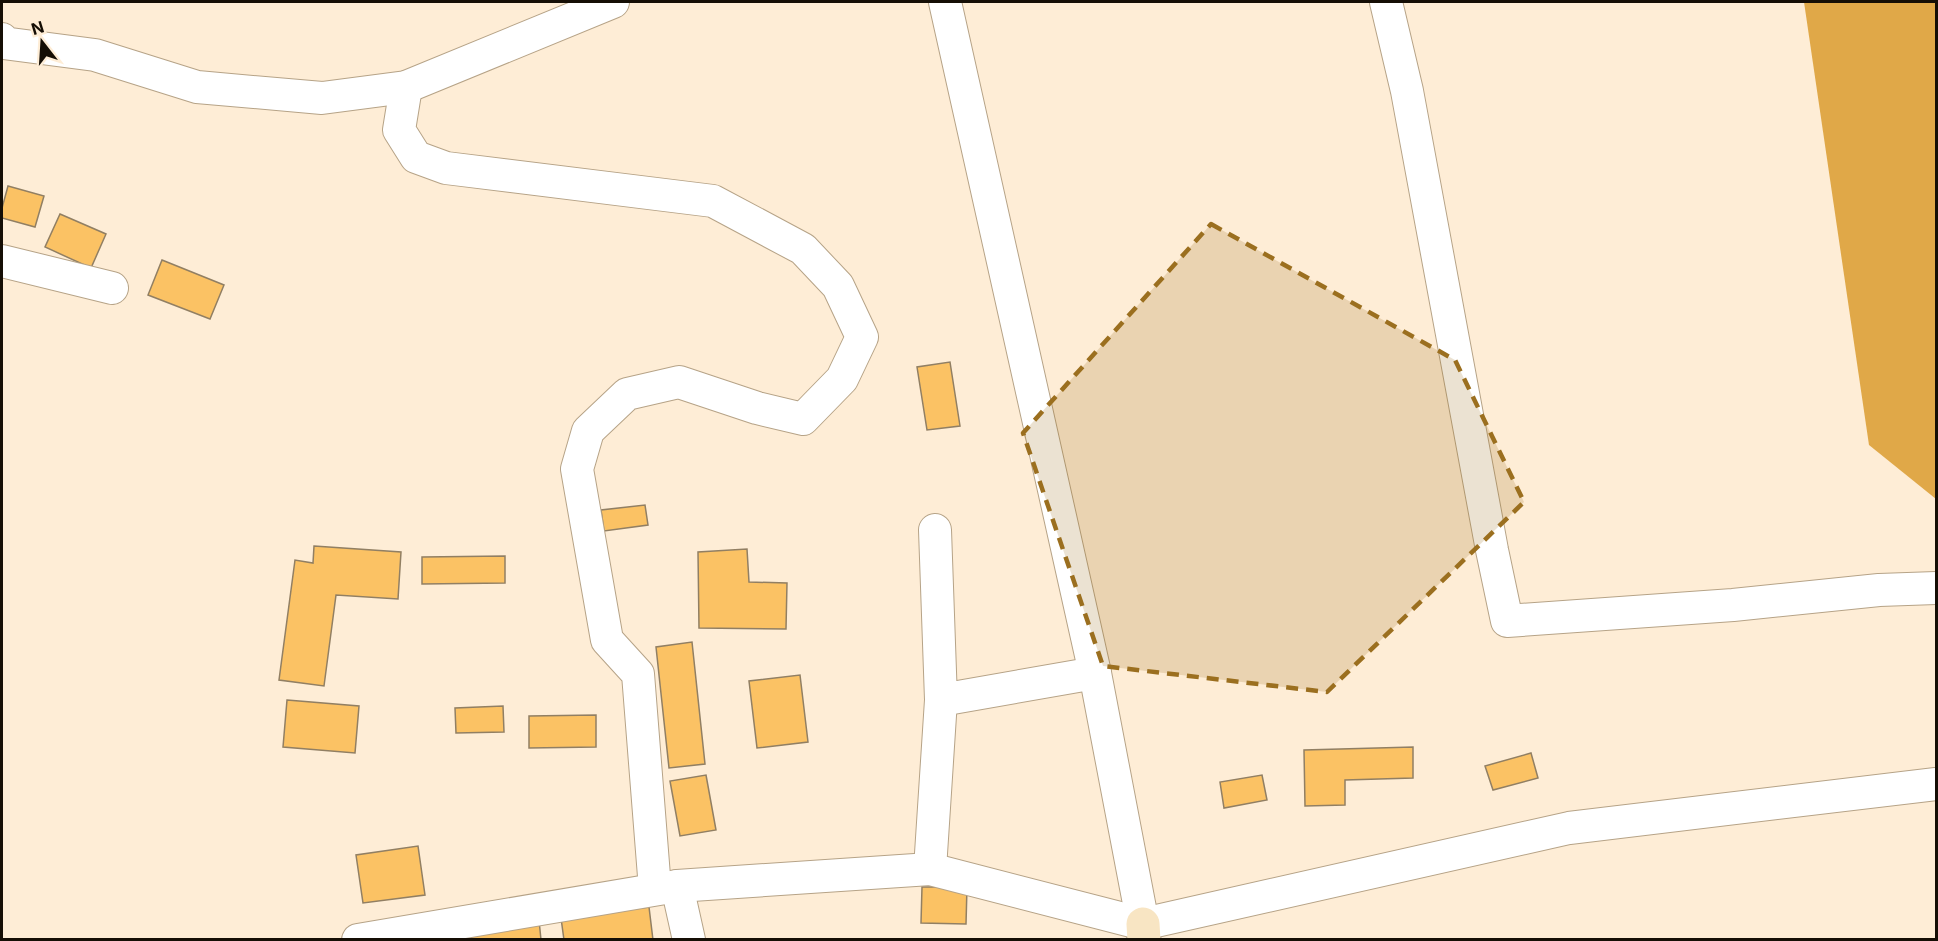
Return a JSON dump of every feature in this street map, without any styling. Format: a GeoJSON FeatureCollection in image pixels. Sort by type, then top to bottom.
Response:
{"type":"FeatureCollection","features":[{"type":"Feature","properties":{"kind":"street"},"geometry":{"type":"LineString","coordinates":[[2,39],[3,43],[95,55],[197,87],[322,98],[406,87],[613,2]]}},
{"type":"Feature","properties":{"kind":"street"},"geometry":{"type":"LineString","coordinates":[[945,2],[1095,673],[1144,932]]}},
{"type":"Feature","properties":{"kind":"street"},"geometry":{"type":"LineString","coordinates":[[1386,2],[1407,91],[1507,621],[1879,590],[1936,588]]}},
{"type":"Feature","properties":{"kind":"street"},"geometry":{"type":"LineString","coordinates":[[406,87],[399,129],[416,157],[446,168],[713,201],[803,249],[838,286],[862,337],[842,380],[803,419],[757,408],[680,382],[627,394],[588,431],[577,469],[607,640],[638,674],[666,887],[689,939]]}},
{"type":"Feature","properties":{"kind":"street"},"geometry":{"type":"LineString","coordinates":[[2,261],[112,288]]}},
{"type":"Feature","properties":{"kind":"street"},"geometry":{"type":"LineString","coordinates":[[930,869],[941,700],[935,530]]}},
{"type":"Feature","properties":{"kind":"street"},"geometry":{"type":"LineString","coordinates":[[941,700],[1095,673]]}},
{"type":"Feature","properties":{"kind":"street"},"geometry":{"type":"LineString","coordinates":[[358,939],[666,887],[930,869],[1144,932],[1569,828],[1936,784]]}},
{"type":"Feature","properties":{"kind":"highlighted area"},"geometry":{"type":"Polygon","coordinates":[[[1211,224],[1455,360],[1524,502],[1327,692],[1103,666],[1023,433],[1211,224]]]}},
{"type":"Feature","properties":{"kind":"shaded area"},"geometry":{"type":"Polygon","coordinates":[[[1804,2],[1936,2],[1936,499],[1869,445],[1804,2]]]}},
{"type":"Feature","properties":{"kind":"building"},"geometry":{"type":"Polygon","coordinates":[[[8,186],[44,196],[35,227],[2,218],[2,208],[8,186]]]}},
{"type":"Feature","properties":{"kind":"building"},"geometry":{"type":"Polygon","coordinates":[[[60,214],[106,234],[91,268],[45,247],[60,214]]]}},
{"type":"Feature","properties":{"kind":"building"},"geometry":{"type":"Polygon","coordinates":[[[162,260],[224,285],[210,319],[148,295],[162,260]]]}},
{"type":"Feature","properties":{"kind":"building"},"geometry":{"type":"Polygon","coordinates":[[[950,362],[960,426],[927,430],[917,367],[950,362]]]}},
{"type":"Feature","properties":{"kind":"building"},"geometry":{"type":"Polygon","coordinates":[[[645,505],[648,525],[604,531],[601,510],[645,505]]]}},
{"type":"Feature","properties":{"kind":"building"},"geometry":{"type":"Polygon","coordinates":[[[314,546],[401,552],[398,599],[336,595],[324,686],[279,680],[295,560],[313,563],[314,546]]]}},
{"type":"Feature","properties":{"kind":"building"},"geometry":{"type":"Polygon","coordinates":[[[747,549],[749,582],[787,583],[786,629],[699,628],[698,552],[747,549]]]}},
{"type":"Feature","properties":{"kind":"building"},"geometry":{"type":"Polygon","coordinates":[[[505,556],[505,583],[422,584],[422,557],[505,556]]]}},
{"type":"Feature","properties":{"kind":"building"},"geometry":{"type":"Polygon","coordinates":[[[692,642],[705,764],[669,768],[656,647],[692,642]]]}},
{"type":"Feature","properties":{"kind":"building"},"geometry":{"type":"Polygon","coordinates":[[[800,675],[808,742],[757,748],[749,681],[800,675]]]}},
{"type":"Feature","properties":{"kind":"building"},"geometry":{"type":"Polygon","coordinates":[[[287,700],[359,706],[355,753],[283,747],[287,700]]]}},
{"type":"Feature","properties":{"kind":"building"},"geometry":{"type":"Polygon","coordinates":[[[503,706],[504,732],[456,733],[455,708],[503,706]]]}},
{"type":"Feature","properties":{"kind":"building"},"geometry":{"type":"Polygon","coordinates":[[[596,715],[596,747],[529,748],[529,716],[596,715]]]}},
{"type":"Feature","properties":{"kind":"building"},"geometry":{"type":"Polygon","coordinates":[[[1413,747],[1413,778],[1345,780],[1345,805],[1305,806],[1304,750],[1413,747]]]}},
{"type":"Feature","properties":{"kind":"building"},"geometry":{"type":"Polygon","coordinates":[[[1531,753],[1538,778],[1493,790],[1485,766],[1531,753]]]}},
{"type":"Feature","properties":{"kind":"building"},"geometry":{"type":"Polygon","coordinates":[[[706,775],[716,830],[680,836],[670,781],[706,775]]]}},
{"type":"Feature","properties":{"kind":"building"},"geometry":{"type":"Polygon","coordinates":[[[1262,775],[1267,800],[1224,808],[1220,782],[1262,775]]]}},
{"type":"Feature","properties":{"kind":"building"},"geometry":{"type":"Polygon","coordinates":[[[418,846],[425,895],[363,903],[356,855],[418,846]]]}},
{"type":"Feature","properties":{"kind":"building"},"geometry":{"type":"Polygon","coordinates":[[[922,887],[967,887],[966,924],[921,923],[922,887]]]}},
{"type":"Feature","properties":{"kind":"building"},"geometry":{"type":"Polygon","coordinates":[[[649,907],[653,940],[564,940],[561,918],[649,907]]]}},
{"type":"Feature","properties":{"kind":"building"},"geometry":{"type":"Polygon","coordinates":[[[539,920],[541,940],[459,940],[458,929],[539,920]]]}}]}
